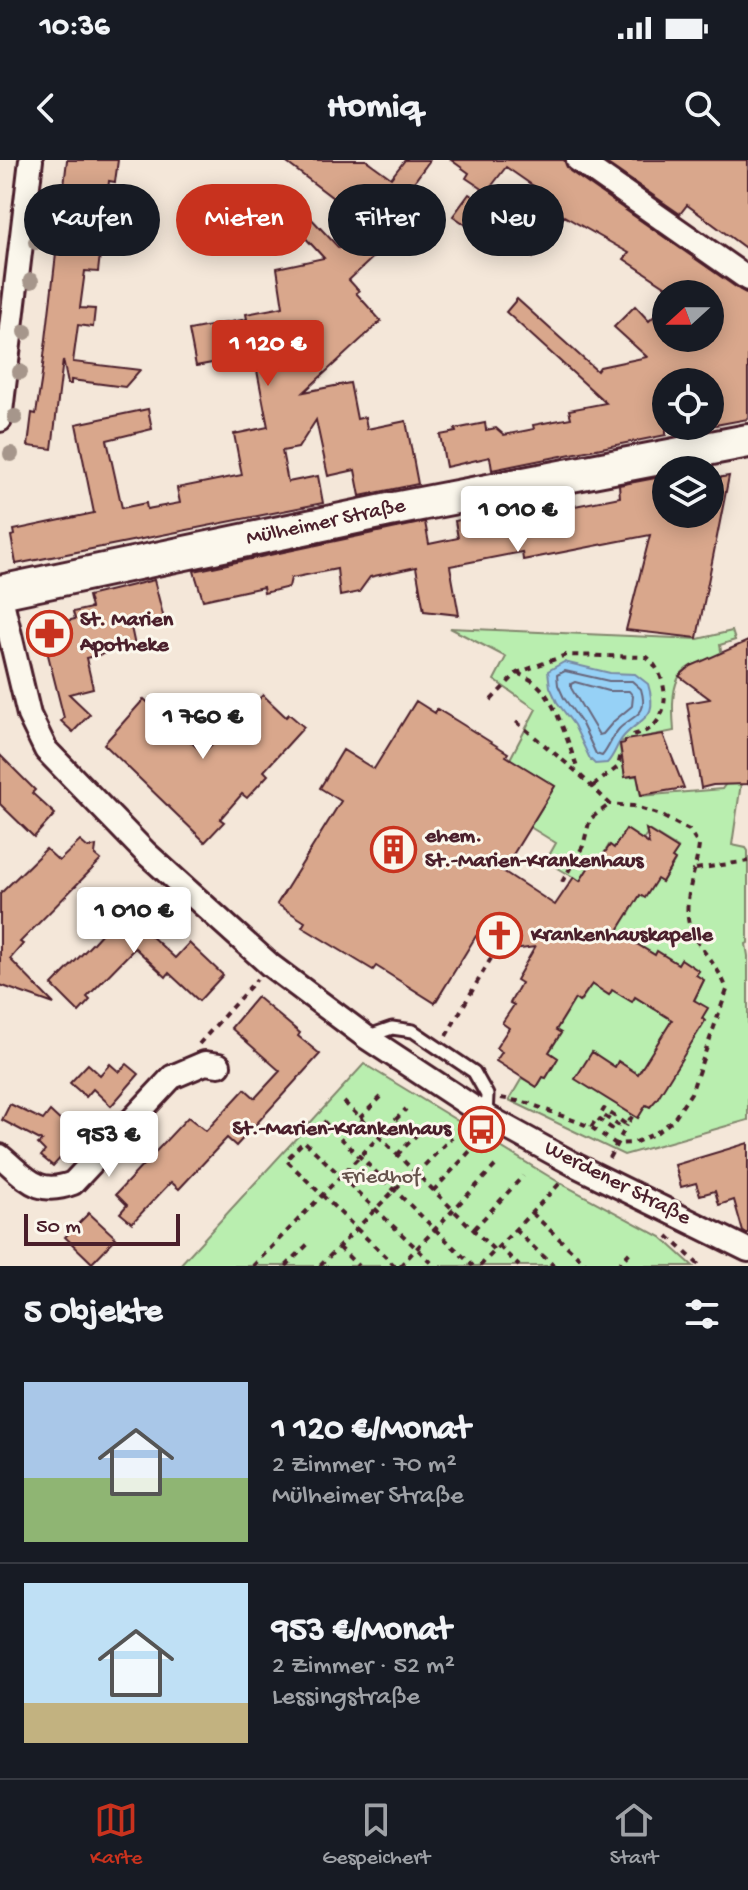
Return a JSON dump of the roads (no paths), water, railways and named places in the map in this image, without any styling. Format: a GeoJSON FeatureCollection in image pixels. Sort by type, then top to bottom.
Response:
{"type":"FeatureCollection","features":[{"type":"Feature","properties":{"kind":"street"},"geometry":{"type":"LineString","coordinates":[[0,420],[31,160]]}},
{"type":"Feature","properties":{"kind":"street"},"geometry":{"type":"LineString","coordinates":[[578,160],[748,279]]}},
{"type":"Feature","properties":{"kind":"street","name":"Mülheimer Straße"},"geometry":{"type":"LineString","coordinates":[[0,593],[389,510],[748,441]]}},
{"type":"Feature","properties":{"kind":"street","name":"Werdener Straße"},"geometry":{"type":"LineString","coordinates":[[0,593],[25,701],[39,738],[61,767],[146,853],[231,920],[270,965],[366,1037],[487,1106],[577,1166],[748,1250]]}},
{"type":"Feature","properties":{"kind":"street"},"geometry":{"type":"LineString","coordinates":[[146,853],[174,858]]}},
{"type":"Feature","properties":{"kind":"street"},"geometry":{"type":"LineString","coordinates":[[0,1156],[35,1185],[56,1189],[73,1183],[172,1077],[205,1063],[219,1065]]}},
{"type":"Feature","properties":{"kind":"lane","name":"Werdener Straße"},"geometry":{"type":"LineString","coordinates":[[366,1037],[392,1028],[413,1031],[474,1072],[487,1106]]}},
{"type":"Feature","properties":{"kind":"water"},"geometry":{"type":"Polygon","coordinates":[[[564,662],[610,673],[635,674],[648,684],[650,711],[624,736],[607,763],[595,764],[590,759],[574,725],[550,687],[548,671],[564,662]]]}},
{"type":"Feature","properties":{"kind":"place","name":"St. Marien Apotheke"},"geometry":{"type":"Point","coordinates":[49,634]}},
{"type":"Feature","properties":{"kind":"place","name":"ehem. St.-Marien-Krankenhaus"},"geometry":{"type":"Point","coordinates":[394,850]}},
{"type":"Feature","properties":{"kind":"place","name":"Krankenhauskapelle"},"geometry":{"type":"Point","coordinates":[500,936]}},
{"type":"Feature","properties":{"kind":"place","name":"St.-Marien-Krankenhaus"},"geometry":{"type":"Point","coordinates":[482,1130]}},
{"type":"Feature","properties":{"kind":"park label","name":"Friedhof"},"geometry":{"type":"Point","coordinates":[381,1178]}}]}
